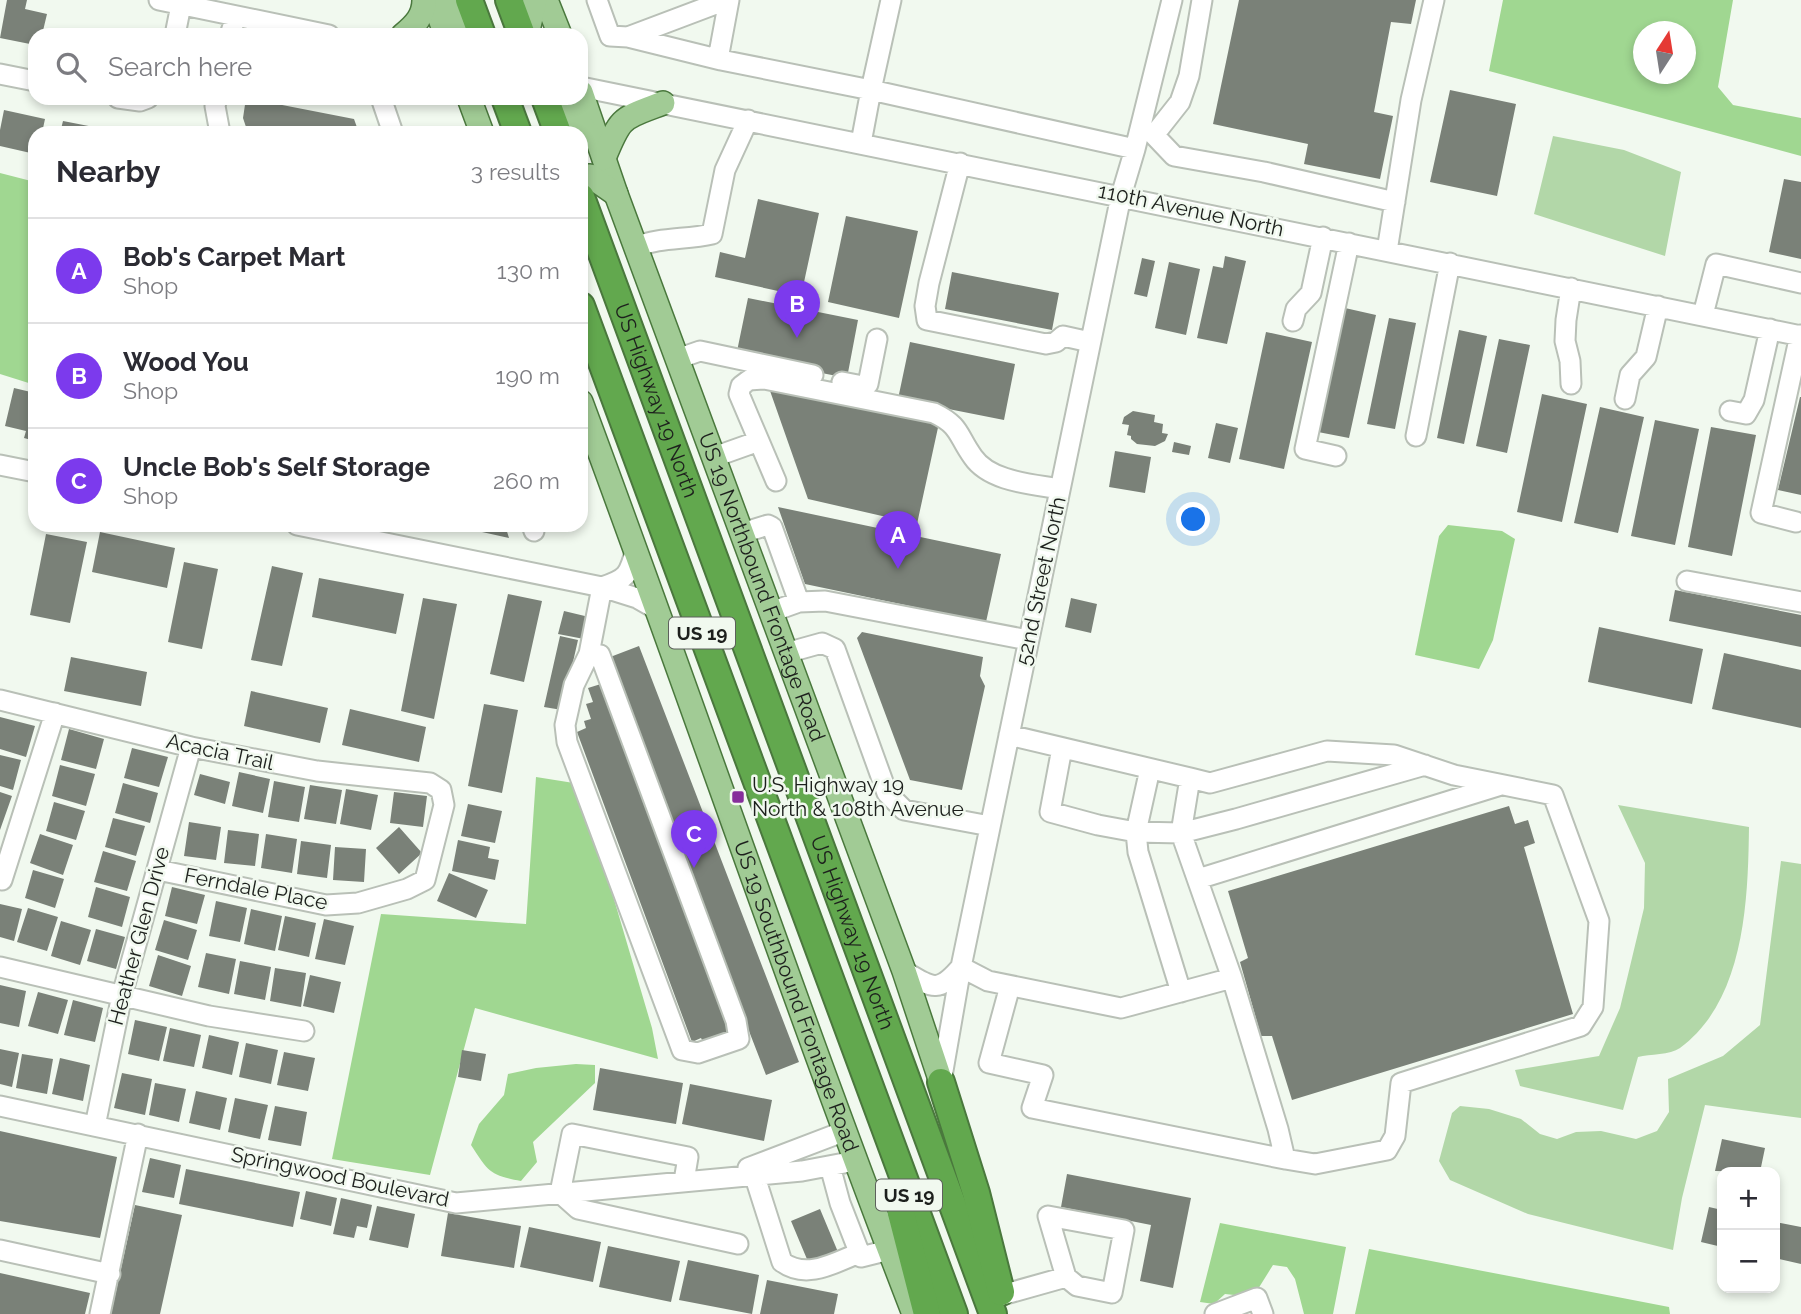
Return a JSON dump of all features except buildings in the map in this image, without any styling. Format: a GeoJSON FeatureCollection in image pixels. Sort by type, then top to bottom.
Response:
{"type":"FeatureCollection","features":[{"type":"Feature","properties":{"kind":"highway"},"geometry":{"type":"LineString","coordinates":[[469,0],[479,28]]}},
{"type":"Feature","properties":{"kind":"highway"},"geometry":{"type":"LineString","coordinates":[[509,0],[519,28]]}},
{"type":"Feature","properties":{"kind":"highway"},"geometry":{"type":"LineString","coordinates":[[508,105],[515,126]]}},
{"type":"Feature","properties":{"kind":"highway"},"geometry":{"type":"LineString","coordinates":[[548,105],[555,126]]}},
{"type":"Feature","properties":{"kind":"highway","name":"US Highway 19 North"},"geometry":{"type":"LineString","coordinates":[[588,216],[1000,1308]]}},
{"type":"Feature","properties":{"kind":"highway","name":"US Highway 19 North"},"geometry":{"type":"LineString","coordinates":[[588,325],[954,1314]]}},
{"type":"Feature","properties":{"kind":"highway"},"geometry":{"type":"LineString","coordinates":[[865,1075],[927,1314]]}},
{"type":"Feature","properties":{"kind":"highway"},"geometry":{"type":"LineString","coordinates":[[942,1082],[976,1193],[1000,1308]]}},
{"type":"Feature","properties":{"kind":"main road"},"geometry":{"type":"LineString","coordinates":[[411,28],[417,23],[424,0]]}},
{"type":"Feature","properties":{"kind":"main road"},"geometry":{"type":"LineString","coordinates":[[433,0],[443,28]]}},
{"type":"Feature","properties":{"kind":"main road"},"geometry":{"type":"LineString","coordinates":[[444,0],[468,28]]}},
{"type":"Feature","properties":{"kind":"main road"},"geometry":{"type":"LineString","coordinates":[[529,28],[535,0]]}},
{"type":"Feature","properties":{"kind":"main road"},"geometry":{"type":"LineString","coordinates":[[546,0],[557,28]]}},
{"type":"Feature","properties":{"kind":"main road"},"geometry":{"type":"LineString","coordinates":[[604,158],[616,127],[627,116],[663,103]]}},
{"type":"Feature","properties":{"kind":"main road"},"geometry":{"type":"LineString","coordinates":[[472,105],[479,126]]}},
{"type":"Feature","properties":{"kind":"main road"},"geometry":{"type":"LineString","coordinates":[[503,126],[509,105]]}},
{"type":"Feature","properties":{"kind":"main road"},"geometry":{"type":"LineString","coordinates":[[561,105],[572,113],[581,126]]}},
{"type":"Feature","properties":{"kind":"main road","name":"US 19 Northbound Frontage Road"},"geometry":{"type":"LineString","coordinates":[[586,105],[616,194],[904,971],[942,1082]]}},
{"type":"Feature","properties":{"kind":"main road"},"geometry":{"type":"LineString","coordinates":[[588,136],[604,158]]}},
{"type":"Feature","properties":{"kind":"main road"},"geometry":{"type":"LineString","coordinates":[[588,176],[616,194]]}},
{"type":"Feature","properties":{"kind":"main road","name":"US 19 Southbound Frontage Road"},"geometry":{"type":"LineString","coordinates":[[588,421],[855,1161],[914,1314]]}},
{"type":"Feature","properties":{"kind":"street"},"geometry":{"type":"LineString","coordinates":[[160,0],[181,5],[233,26],[254,28]]}},
{"type":"Feature","properties":{"kind":"street"},"geometry":{"type":"LineString","coordinates":[[597,0],[610,36],[628,37],[1135,149]]}},
{"type":"Feature","properties":{"kind":"street"},"geometry":{"type":"LineString","coordinates":[[628,37],[728,0],[718,59]]}},
{"type":"Feature","properties":{"kind":"street"},"geometry":{"type":"LineString","coordinates":[[861,143],[891,0]]}},
{"type":"Feature","properties":{"kind":"street","name":"52nd Street North"},"geometry":{"type":"LineString","coordinates":[[942,1082],[961,967],[1090,342],[1121,196],[1171,0]]}},
{"type":"Feature","properties":{"kind":"street"},"geometry":{"type":"LineString","coordinates":[[1202,0],[1189,76],[1180,102],[1154,135],[1174,156],[1264,172],[1395,202]]}},
{"type":"Feature","properties":{"kind":"street"},"geometry":{"type":"LineString","coordinates":[[1387,251],[1411,100],[1434,0]]}},
{"type":"Feature","properties":{"kind":"street"},"geometry":{"type":"LineString","coordinates":[[176,28],[181,5]]}},
{"type":"Feature","properties":{"kind":"street"},"geometry":{"type":"LineString","coordinates":[[0,74],[28,80]]}},
{"type":"Feature","properties":{"kind":"street","name":"110th Avenue North"},"geometry":{"type":"LineString","coordinates":[[588,91],[748,120],[1801,336]]}},
{"type":"Feature","properties":{"kind":"street"},"geometry":{"type":"LineString","coordinates":[[215,105],[219,126]]}},
{"type":"Feature","properties":{"kind":"street"},"geometry":{"type":"LineString","coordinates":[[383,105],[391,126]]}},
{"type":"Feature","properties":{"kind":"street"},"geometry":{"type":"LineString","coordinates":[[636,247],[650,241],[691,239],[712,234],[725,170],[748,120]]}},
{"type":"Feature","properties":{"kind":"street"},"geometry":{"type":"LineString","coordinates":[[960,163],[929,283],[925,306],[927,320],[1046,344],[1056,342],[1063,336],[1090,342]]}},
{"type":"Feature","properties":{"kind":"street"},"geometry":{"type":"LineString","coordinates":[[1293,321],[1297,309],[1311,293],[1323,237]]}},
{"type":"Feature","properties":{"kind":"street"},"geometry":{"type":"LineString","coordinates":[[1336,456],[1305,449],[1349,243]]}},
{"type":"Feature","properties":{"kind":"street"},"geometry":{"type":"LineString","coordinates":[[1416,436],[1450,263]]}},
{"type":"Feature","properties":{"kind":"street"},"geometry":{"type":"LineString","coordinates":[[1703,316],[1716,264],[1801,283]]}},
{"type":"Feature","properties":{"kind":"street"},"geometry":{"type":"LineString","coordinates":[[1571,288],[1565,331],[1571,384]]}},
{"type":"Feature","properties":{"kind":"street"},"geometry":{"type":"LineString","coordinates":[[1625,399],[1630,375],[1646,356],[1658,306]]}},
{"type":"Feature","properties":{"kind":"street"},"geometry":{"type":"LineString","coordinates":[[1730,411],[1746,414],[1754,400],[1770,329]]}},
{"type":"Feature","properties":{"kind":"street"},"geometry":{"type":"LineString","coordinates":[[1796,522],[1761,513],[1801,336]]}},
{"type":"Feature","properties":{"kind":"street"},"geometry":{"type":"LineString","coordinates":[[677,359],[701,351],[863,386],[868,384],[877,340]]}},
{"type":"Feature","properties":{"kind":"street"},"geometry":{"type":"LineString","coordinates":[[776,481],[739,394],[741,386],[749,380],[764,379],[934,412],[951,421],[974,459],[988,471],[1016,481],[1060,489]]}},
{"type":"Feature","properties":{"kind":"street"},"geometry":{"type":"LineString","coordinates":[[714,457],[759,441]]}},
{"type":"Feature","properties":{"kind":"street"},"geometry":{"type":"LineString","coordinates":[[0,465],[28,471]]}},
{"type":"Feature","properties":{"kind":"street"},"geometry":{"type":"LineString","coordinates":[[742,533],[768,525],[772,527],[799,602]]}},
{"type":"Feature","properties":{"kind":"street"},"geometry":{"type":"LineString","coordinates":[[331,532],[602,587],[636,598],[658,610]]}},
{"type":"Feature","properties":{"kind":"street"},"geometry":{"type":"LineString","coordinates":[[602,587],[622,580],[631,569],[636,550]]}},
{"type":"Feature","properties":{"kind":"street"},"geometry":{"type":"LineString","coordinates":[[1687,581],[1801,602]]}},
{"type":"Feature","properties":{"kind":"street"},"geometry":{"type":"LineString","coordinates":[[589,653],[600,655],[736,1021],[739,1039],[698,1053],[682,1050],[567,742],[565,725],[574,685],[589,653],[602,587]]}},
{"type":"Feature","properties":{"kind":"street"},"geometry":{"type":"LineString","coordinates":[[771,612],[799,602],[825,601],[1028,640]]}},
{"type":"Feature","properties":{"kind":"street"},"geometry":{"type":"LineString","coordinates":[[786,653],[822,643],[835,649],[887,793],[904,810],[990,826]]}},
{"type":"Feature","properties":{"kind":"street","name":"Acacia Trail"},"geometry":{"type":"LineString","coordinates":[[0,700],[191,747],[317,771],[430,783],[441,790]]}},
{"type":"Feature","properties":{"kind":"street"},"geometry":{"type":"LineString","coordinates":[[2,880],[55,713]]}},
{"type":"Feature","properties":{"kind":"street"},"geometry":{"type":"LineString","coordinates":[[1009,735],[1210,783],[1327,751],[1394,755],[1454,775],[1553,795],[1598,921],[1593,1007],[1581,1026],[1401,1083],[1395,1136],[1387,1150],[1315,1164],[1032,1108],[1043,1075],[989,1063],[1010,986]]}},
{"type":"Feature","properties":{"kind":"street","name":"Heather Glen Drive"},"geometry":{"type":"LineString","coordinates":[[95,1126],[122,995],[191,747]]}},
{"type":"Feature","properties":{"kind":"street"},"geometry":{"type":"LineString","coordinates":[[1062,748],[1050,812],[1136,832],[1181,833],[1424,765]]}},
{"type":"Feature","properties":{"kind":"street"},"geometry":{"type":"LineString","coordinates":[[1150,769],[1136,832],[1138,852],[1181,992]]}},
{"type":"Feature","properties":{"kind":"street"},"geometry":{"type":"LineString","coordinates":[[1190,778],[1181,833],[1232,978],[1285,1159]]}},
{"type":"Feature","properties":{"kind":"street"},"geometry":{"type":"LineString","coordinates":[[1198,879],[1503,785]]}},
{"type":"Feature","properties":{"kind":"street","name":"Ferndale Place"},"geometry":{"type":"LineString","coordinates":[[158,870],[326,905],[358,903],[407,890],[425,880],[444,805],[441,790]]}},
{"type":"Feature","properties":{"kind":"street"},"geometry":{"type":"LineString","coordinates":[[0,967],[209,1016],[304,1031]]}},
{"type":"Feature","properties":{"kind":"street"},"geometry":{"type":"LineString","coordinates":[[904,971],[925,984],[938,986],[948,982],[961,967],[988,981],[1121,1008],[1232,978]]}},
{"type":"Feature","properties":{"kind":"street","name":"Springwood Boulevard"},"geometry":{"type":"LineString","coordinates":[[0,1106],[456,1203],[802,1171],[855,1161]]}},
{"type":"Feature","properties":{"kind":"street","name":"Springwood Boulevard"},"geometry":{"type":"LineString","coordinates":[[726,1176],[845,1131]]}},
{"type":"Feature","properties":{"kind":"street"},"geometry":{"type":"LineString","coordinates":[[100,1314],[138,1134]]}},
{"type":"Feature","properties":{"kind":"street"},"geometry":{"type":"LineString","coordinates":[[684,1181],[688,1157],[572,1134],[560,1193],[578,1209],[738,1244]]}},
{"type":"Feature","properties":{"kind":"street"},"geometry":{"type":"LineString","coordinates":[[830,1166],[840,1203],[861,1257],[889,1250]]}},
{"type":"Feature","properties":{"kind":"street"},"geometry":{"type":"LineString","coordinates":[[754,1174],[782,1262],[792,1269],[811,1271],[859,1253]]}},
{"type":"Feature","properties":{"kind":"street"},"geometry":{"type":"LineString","coordinates":[[1048,1216],[1124,1230],[1112,1293],[1077,1286],[1066,1277],[1048,1216]]}},
{"type":"Feature","properties":{"kind":"street"},"geometry":{"type":"LineString","coordinates":[[0,1250],[110,1274]]}},
{"type":"Feature","properties":{"kind":"street"},"geometry":{"type":"LineString","coordinates":[[1000,1308],[1066,1277]]}},
{"type":"Feature","properties":{"kind":"street"},"geometry":{"type":"LineString","coordinates":[[1214,1314],[1256,1298],[1263,1314]]}},
{"type":"Feature","properties":{"kind":"shaded area"},"geometry":{"type":"Polygon","coordinates":[[[1503,0],[1733,0],[1718,87],[1733,105],[1801,118],[1801,156],[1489,71],[1503,0]]]}},
{"type":"Feature","properties":{"kind":"shaded area"},"geometry":{"type":"Polygon","coordinates":[[[1553,136],[1624,150],[1681,172],[1665,256],[1534,214],[1553,136]]]}},
{"type":"Feature","properties":{"kind":"shaded area"},"geometry":{"type":"Polygon","coordinates":[[[0,173],[28,180],[28,383],[0,374],[0,173]]]}},
{"type":"Feature","properties":{"kind":"shaded area"},"geometry":{"type":"Polygon","coordinates":[[[1448,525],[1502,531],[1515,539],[1493,640],[1479,669],[1415,655],[1439,536],[1448,525]]]}},
{"type":"Feature","properties":{"kind":"shaded area"},"geometry":{"type":"Polygon","coordinates":[[[536,777],[580,784],[652,1028],[658,1059],[475,1008],[430,1175],[332,1159],[381,914],[526,924],[536,777]]]}},
{"type":"Feature","properties":{"kind":"shaded area"},"geometry":{"type":"Polygon","coordinates":[[[1618,805],[1749,827],[1744,917],[1730,976],[1718,1004],[1702,1028],[1680,1048],[1638,1057],[1623,1110],[1520,1086],[1515,1070],[1599,1056],[1620,1008],[1644,908],[1645,863],[1618,805]]]}},
{"type":"Feature","properties":{"kind":"shaded area"},"geometry":{"type":"Polygon","coordinates":[[[1781,861],[1801,864],[1801,1118],[1705,1105],[1682,1198],[1673,1250],[1528,1214],[1450,1180],[1439,1161],[1452,1113],[1460,1106],[1489,1109],[1521,1119],[1540,1134],[1557,1139],[1576,1132],[1601,1131],[1636,1139],[1657,1131],[1669,1112],[1668,1079],[1723,1056],[1760,1025],[1781,861]]]}},
{"type":"Feature","properties":{"kind":"shaded area"},"geometry":{"type":"Polygon","coordinates":[[[576,1064],[595,1065],[595,1083],[533,1142],[537,1162],[521,1181],[490,1170],[471,1145],[479,1124],[504,1095],[508,1074],[576,1064]]]}},
{"type":"Feature","properties":{"kind":"shaded area"},"geometry":{"type":"Polygon","coordinates":[[[1220,1223],[1346,1247],[1333,1314],[1304,1314],[1295,1279],[1287,1267],[1273,1265],[1253,1297],[1225,1294],[1214,1304],[1200,1302],[1220,1223]]]}},
{"type":"Feature","properties":{"kind":"shaded area"},"geometry":{"type":"Polygon","coordinates":[[[1369,1249],[1669,1307],[1670,1314],[1355,1314],[1369,1249]]]}},
{"type":"Feature","properties":{"kind":"place","name":"Wood You"},"geometry":{"type":"Point","coordinates":[797,338]}},
{"type":"Feature","properties":{"kind":"place","name":"Bob's Carpet Mart"},"geometry":{"type":"Point","coordinates":[898,569]}},
{"type":"Feature","properties":{"kind":"place","name":"U.S. Highway 19 North & 108th Avenue"},"geometry":{"type":"Point","coordinates":[738,797]}},
{"type":"Feature","properties":{"kind":"place","name":"Uncle Bob's Self Storage"},"geometry":{"type":"Point","coordinates":[694,868]}}]}
